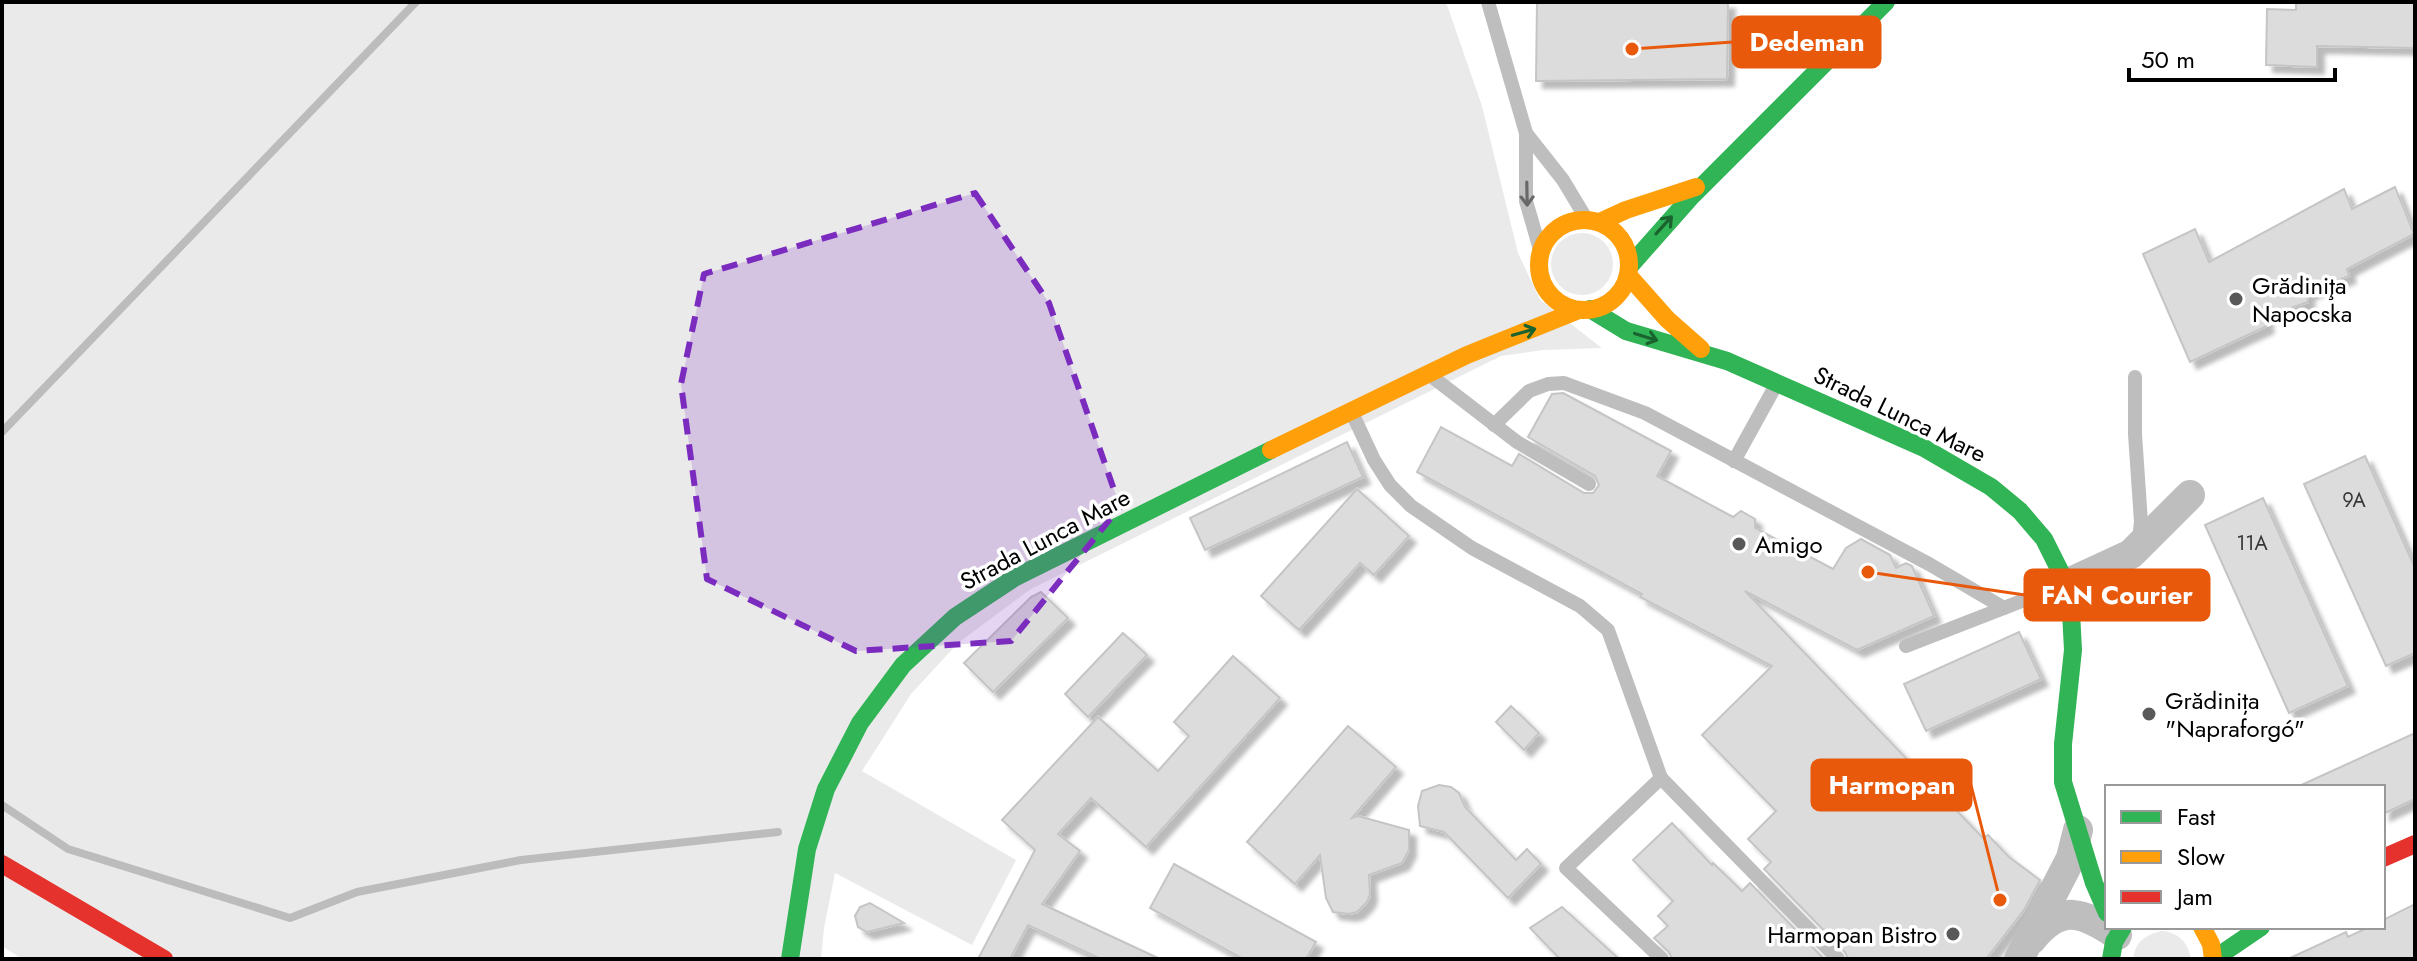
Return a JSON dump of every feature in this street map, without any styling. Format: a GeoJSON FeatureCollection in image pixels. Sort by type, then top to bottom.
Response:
{"type":"FeatureCollection","features":[{"type":"Feature","properties":{"kind":"main road"},"geometry":{"type":"LineString","coordinates":[[1628,271],[1665,222],[1797,94],[1886,2]]}},
{"type":"Feature","properties":{"kind":"main road"},"geometry":{"type":"LineString","coordinates":[[1526,287],[1545,243],[1559,228],[1594,220],[1701,185]]}},
{"type":"Feature","properties":{"kind":"main road"},"geometry":{"type":"LineString","coordinates":[[1540,260],[1541,278],[1551,296],[1559,303],[1584,310],[1603,306],[1614,298],[1623,288],[1628,271],[1627,251],[1620,238],[1594,220]]}},
{"type":"Feature","properties":{"kind":"main road","name":"Strada Lunca Mare"},"geometry":{"type":"LineString","coordinates":[[1628,271],[1667,319],[1706,353]]}},
{"type":"Feature","properties":{"kind":"main road","name":"Strada Lunca Mare"},"geometry":{"type":"LineString","coordinates":[[790,959],[801,880],[812,831],[830,781],[853,735],[903,665],[968,605],[1001,585],[1469,354],[1584,310],[1632,333],[1706,353],[1777,382],[1961,465],[1991,485],[2040,535],[2052,551],[2066,584],[2073,640],[2062,781],[2095,889],[2105,909]]}},
{"type":"Feature","properties":{"kind":"main road","name":"Strada Lunca Mare"},"geometry":{"type":"LineString","coordinates":[[1469,354],[1498,323]]}},
{"type":"Feature","properties":{"kind":"main road","name":"Strada Lunca Mare"},"geometry":{"type":"LineString","coordinates":[[2078,830],[2105,859]]}},
{"type":"Feature","properties":{"kind":"main road"},"geometry":{"type":"LineString","coordinates":[[2385,857],[2415,844]]}},
{"type":"Feature","properties":{"kind":"main road"},"geometry":{"type":"LineString","coordinates":[[2,864],[164,959]]}},
{"type":"Feature","properties":{"kind":"main road"},"geometry":{"type":"LineString","coordinates":[[2203,929],[2214,959],[2258,929]]}},
{"type":"Feature","properties":{"kind":"street"},"geometry":{"type":"LineString","coordinates":[[2066,584],[2131,554],[2190,495]]}},
{"type":"Feature","properties":{"kind":"street"},"geometry":{"type":"LineString","coordinates":[[2022,953],[2071,858],[2078,830]]}},
{"type":"Feature","properties":{"kind":"street"},"geometry":{"type":"LineString","coordinates":[[2022,953],[2039,930],[2066,914],[2088,917],[2105,926]]}},
{"type":"Feature","properties":{"kind":"lane"},"geometry":{"type":"LineString","coordinates":[[1488,2],[1526,133],[1526,201],[1540,260]]}},
{"type":"Feature","properties":{"kind":"lane"},"geometry":{"type":"LineString","coordinates":[[1526,133],[1594,220]]}},
{"type":"Feature","properties":{"kind":"lane"},"geometry":{"type":"LineString","coordinates":[[1428,374],[1494,425],[1589,484]]}},
{"type":"Feature","properties":{"kind":"lane"},"geometry":{"type":"LineString","coordinates":[[2131,554],[2140,537],[2141,522],[2135,377]]}},
{"type":"Feature","properties":{"kind":"lane"},"geometry":{"type":"LineString","coordinates":[[1734,461],[1777,382]]}},
{"type":"Feature","properties":{"kind":"lane"},"geometry":{"type":"LineString","coordinates":[[1494,425],[1529,391],[1548,384],[1564,383],[1645,413],[1929,564],[2004,608]]}},
{"type":"Feature","properties":{"kind":"lane"},"geometry":{"type":"LineString","coordinates":[[1351,411],[1374,460],[1390,485],[1411,506],[1472,548],[1580,606],[1608,630],[1661,778],[1838,959]]}},
{"type":"Feature","properties":{"kind":"lane"},"geometry":{"type":"LineString","coordinates":[[1906,646],[2066,584]]}},
{"type":"Feature","properties":{"kind":"lane"},"geometry":{"type":"LineString","coordinates":[[1661,778],[1566,868],[1662,959]]}},
{"type":"Feature","properties":{"kind":"highlighted area"},"geometry":{"type":"Polygon","coordinates":[[[975,193],[1049,303],[1120,507],[1011,641],[856,651],[707,579],[681,384],[704,274],[975,193]]]}},
{"type":"Feature","properties":{"kind":"shaded area"},"geometry":{"type":"Polygon","coordinates":[[[2,2],[1446,2],[1482,106],[1518,253],[1540,300],[1602,348],[1543,350],[1501,356],[1031,589],[958,643],[911,694],[862,771],[1016,860],[972,945],[835,873],[821,959],[22,959],[2,946],[2,2]]]}},
{"type":"Feature","properties":{"kind":"shaded area"},"geometry":{"type":"Polygon","coordinates":[[[1576,233],[1588,233],[1604,242],[1611,252],[1611,276],[1604,286],[1588,295],[1576,295],[1556,281],[1551,270],[1551,258],[1565,238],[1576,233]]]}},
{"type":"Feature","properties":{"kind":"shaded area"},"geometry":{"type":"Polygon","coordinates":[[[2161,931],[2181,939],[2191,959],[2133,959],[2142,940],[2161,931]]]}},
{"type":"Feature","properties":{"kind":"building"},"geometry":{"type":"Polygon","coordinates":[[[1537,2],[1728,2],[1727,79],[1536,81],[1537,2]]]}},
{"type":"Feature","properties":{"kind":"building"},"geometry":{"type":"Polygon","coordinates":[[[2296,2],[2415,2],[2415,48],[2317,46],[2317,67],[2266,65],[2267,9],[2296,10],[2296,2]]]}},
{"type":"Feature","properties":{"kind":"building"},"geometry":{"type":"Polygon","coordinates":[[[2395,187],[2414,234],[2347,269],[2349,276],[2307,293],[2308,302],[2265,317],[2267,326],[2190,362],[2143,254],[2195,229],[2209,262],[2344,189],[2352,209],[2395,187]]]}},
{"type":"Feature","properties":{"kind":"building"},"geometry":{"type":"Polygon","coordinates":[[[1563,393],[1671,451],[1657,476],[1733,517],[1741,511],[1755,519],[1755,528],[1833,569],[1846,548],[1861,539],[1890,555],[1896,568],[1906,563],[1912,566],[1934,616],[1857,650],[1745,591],[1983,838],[1988,835],[2009,857],[2040,880],[2024,910],[1986,959],[1848,959],[1845,952],[1764,869],[1771,862],[1748,839],[1776,811],[1702,735],[1772,666],[1640,597],[1642,594],[1417,472],[1441,427],[1512,466],[1519,454],[1584,493],[1593,493],[1599,485],[1595,476],[1528,437],[1552,394],[1563,393]]]}},
{"type":"Feature","properties":{"kind":"building"},"geometry":{"type":"Polygon","coordinates":[[[1347,442],[1363,477],[1205,550],[1190,518],[1347,442]]]}},
{"type":"Feature","properties":{"kind":"building"},"geometry":{"type":"Polygon","coordinates":[[[2365,456],[2415,568],[2415,653],[2386,666],[2304,484],[2365,456]]]}},
{"type":"Feature","properties":{"kind":"building"},"geometry":{"type":"Polygon","coordinates":[[[1357,489],[1409,536],[1374,575],[1360,563],[1299,630],[1261,596],[1357,489]]]}},
{"type":"Feature","properties":{"kind":"building"},"geometry":{"type":"Polygon","coordinates":[[[2263,498],[2348,686],[2289,713],[2205,525],[2263,498]]]}},
{"type":"Feature","properties":{"kind":"building"},"geometry":{"type":"Polygon","coordinates":[[[1041,592],[1068,618],[993,692],[964,663],[1031,597],[1041,592]]]}},
{"type":"Feature","properties":{"kind":"building"},"geometry":{"type":"Polygon","coordinates":[[[2019,632],[2041,679],[1926,731],[1904,684],[2019,632]]]}},
{"type":"Feature","properties":{"kind":"building"},"geometry":{"type":"Polygon","coordinates":[[[1123,633],[1147,655],[1088,717],[1065,694],[1123,633]]]}},
{"type":"Feature","properties":{"kind":"building"},"geometry":{"type":"Polygon","coordinates":[[[1233,656],[1280,698],[1146,847],[1091,798],[1058,834],[1080,851],[1042,904],[1160,959],[1101,959],[1028,925],[1010,959],[978,959],[1035,850],[1002,820],[1098,717],[1158,771],[1189,736],[1174,722],[1233,656]]]}},
{"type":"Feature","properties":{"kind":"building"},"geometry":{"type":"Polygon","coordinates":[[[1511,706],[1539,733],[1524,750],[1496,722],[1511,706]]]}},
{"type":"Feature","properties":{"kind":"building"},"geometry":{"type":"Polygon","coordinates":[[[1348,726],[1396,767],[1352,818],[1358,816],[1409,830],[1409,850],[1402,863],[1369,875],[1370,895],[1367,902],[1357,912],[1349,914],[1333,912],[1326,898],[1320,855],[1295,884],[1247,842],[1348,726]]]}},
{"type":"Feature","properties":{"kind":"building"},"geometry":{"type":"Polygon","coordinates":[[[2415,733],[2415,799],[2385,813],[2385,785],[2301,785],[2415,733]]]}},
{"type":"Feature","properties":{"kind":"building"},"geometry":{"type":"Polygon","coordinates":[[[1439,785],[1451,787],[1459,793],[1465,807],[1516,860],[1527,849],[1541,864],[1508,898],[1444,832],[1420,826],[1418,806],[1422,791],[1439,785]]]}},
{"type":"Feature","properties":{"kind":"building"},"geometry":{"type":"Polygon","coordinates":[[[1672,823],[1742,891],[1750,883],[1824,959],[1672,959],[1654,938],[1668,926],[1658,916],[1673,901],[1633,860],[1672,823]]]}},
{"type":"Feature","properties":{"kind":"building"},"geometry":{"type":"Polygon","coordinates":[[[1174,864],[1316,942],[1306,959],[1243,959],[1150,908],[1174,864]]]}},
{"type":"Feature","properties":{"kind":"building"},"geometry":{"type":"Polygon","coordinates":[[[870,903],[904,923],[867,932],[858,927],[855,916],[860,907],[870,903]]]}},
{"type":"Feature","properties":{"kind":"building"},"geometry":{"type":"Polygon","coordinates":[[[2415,904],[2415,959],[2288,959],[2346,932],[2348,937],[2365,929],[2385,929],[2385,919],[2415,904]]]}},
{"type":"Feature","properties":{"kind":"building"},"geometry":{"type":"Polygon","coordinates":[[[1562,907],[1619,959],[1560,959],[1530,928],[1562,907]]]}},
{"type":"Feature","properties":{"kind":"waterway"},"geometry":{"type":"LineString","coordinates":[[2,432],[416,2]]}},
{"type":"Feature","properties":{"kind":"waterway"},"geometry":{"type":"LineString","coordinates":[[2,805],[68,849],[290,918],[357,892],[521,860],[778,832]]}},
{"type":"Feature","properties":{"kind":"traffic: fast"},"geometry":{"type":"LineString","coordinates":[[1629,267],[1690,198],[1886,2]]}},
{"type":"Feature","properties":{"kind":"traffic: fast"},"geometry":{"type":"LineString","coordinates":[[1590,309],[1626,331],[1727,361],[1924,448],[1991,487],[2020,511],[2044,539],[2061,573],[2071,612],[2073,650],[2063,744],[2063,782],[2094,883],[2105,908]]}},
{"type":"Feature","properties":{"kind":"traffic: fast"},"geometry":{"type":"LineString","coordinates":[[790,959],[807,849],[826,789],[860,723],[903,665],[955,617],[1014,578],[1271,450]]}},
{"type":"Feature","properties":{"kind":"traffic: fast"},"geometry":{"type":"LineString","coordinates":[[2111,959],[2114,942],[2122,929]]}},
{"type":"Feature","properties":{"kind":"traffic: fast"},"geometry":{"type":"LineString","coordinates":[[2214,959],[2258,929]]}},
{"type":"Feature","properties":{"kind":"traffic: slow"},"geometry":{"type":"LineString","coordinates":[[1602,221],[1696,187]]}},
{"type":"Feature","properties":{"kind":"traffic: slow"},"geometry":{"type":"LineString","coordinates":[[1584,220],[1601,224],[1616,233],[1625,248],[1629,265],[1625,282],[1616,297],[1601,306],[1584,310],[1567,306],[1552,297],[1543,282],[1539,265],[1543,248],[1552,233],[1567,224],[1584,220]]}},
{"type":"Feature","properties":{"kind":"traffic: slow"},"geometry":{"type":"LineString","coordinates":[[1628,275],[1667,319],[1701,349]]}},
{"type":"Feature","properties":{"kind":"traffic: slow"},"geometry":{"type":"LineString","coordinates":[[1271,450],[1467,355],[1579,310]]}},
{"type":"Feature","properties":{"kind":"traffic: slow"},"geometry":{"type":"LineString","coordinates":[[2203,929],[2211,944],[2213,959]]}},
{"type":"Feature","properties":{"kind":"traffic: jam"},"geometry":{"type":"LineString","coordinates":[[2385,857],[2415,844]]}},
{"type":"Feature","properties":{"kind":"traffic: jam"},"geometry":{"type":"LineString","coordinates":[[2,864],[164,959]]}},
{"type":"Feature","properties":{"kind":"place","name":"Dedeman"},"geometry":{"type":"Point","coordinates":[1632,49]}},
{"type":"Feature","properties":{"kind":"place","name":"Grădiniţa Napocska"},"geometry":{"type":"Point","coordinates":[2236,299]}},
{"type":"Feature","properties":{"kind":"place","name":"Amigo"},"geometry":{"type":"Point","coordinates":[1739,544]}},
{"type":"Feature","properties":{"kind":"place","name":"FAN Courier"},"geometry":{"type":"Point","coordinates":[1868,572]}},
{"type":"Feature","properties":{"kind":"place","name":"Grădinița \"Napraforgó\""},"geometry":{"type":"Point","coordinates":[2149,714]}},
{"type":"Feature","properties":{"kind":"place","name":"Harmopan"},"geometry":{"type":"Point","coordinates":[2000,900]}},
{"type":"Feature","properties":{"kind":"place","name":"Harmopan Bistro"},"geometry":{"type":"Point","coordinates":[1953,934]}}]}
